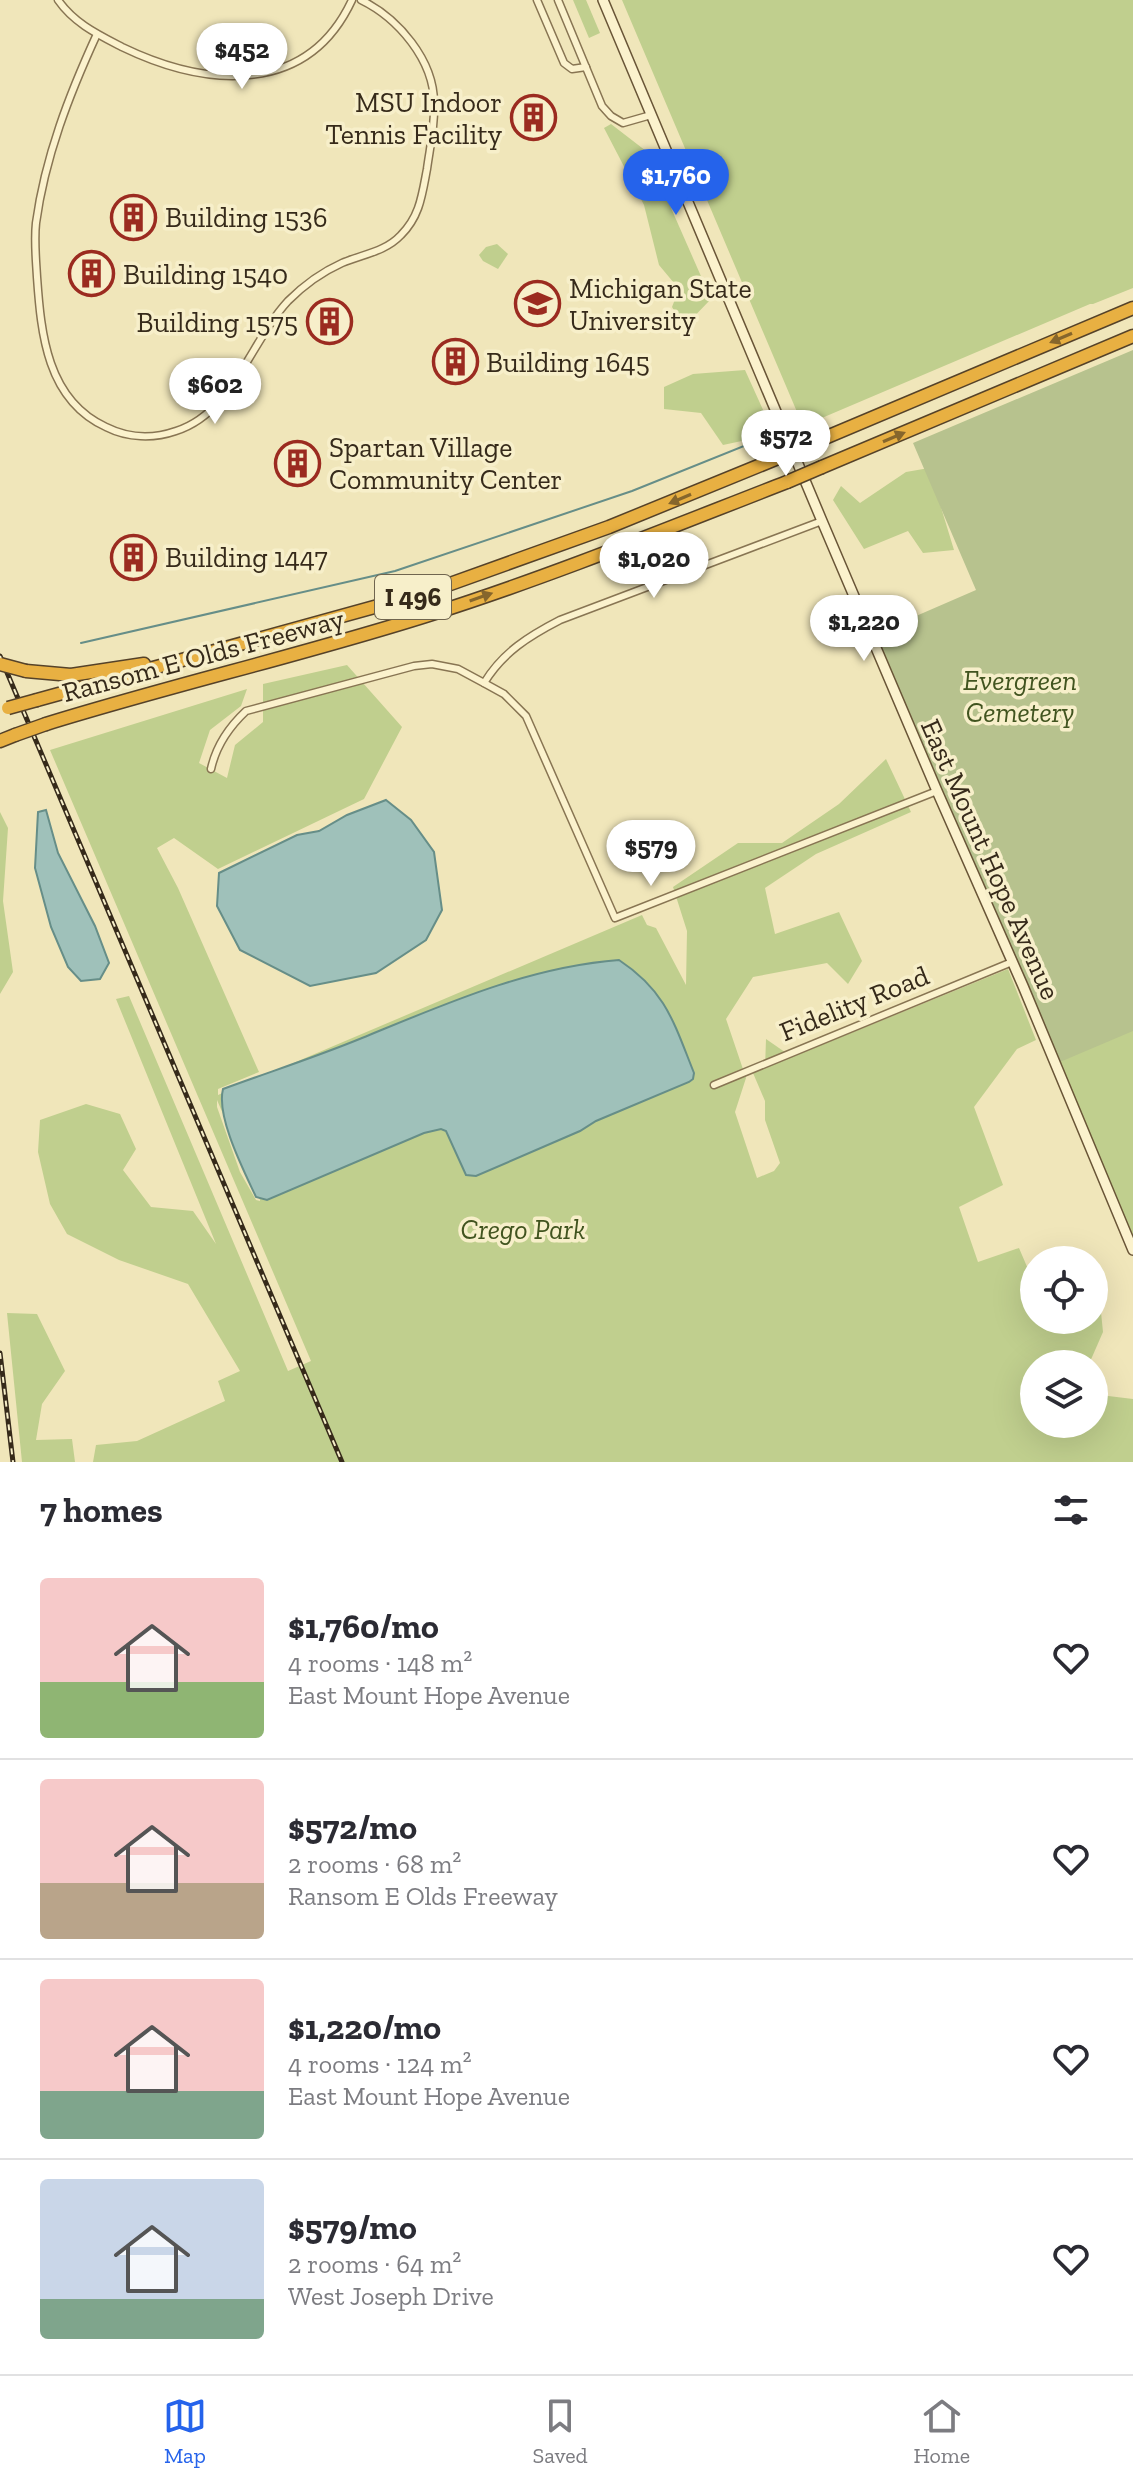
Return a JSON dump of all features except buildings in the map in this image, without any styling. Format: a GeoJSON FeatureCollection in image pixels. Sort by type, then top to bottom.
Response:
{"type":"FeatureCollection","features":[{"type":"Feature","properties":{"kind":"highway","name":"Ransom E Olds Freeway"},"geometry":{"type":"LineString","coordinates":[[4,709],[384,605],[469,578],[609,527],[1133,308]]}},
{"type":"Feature","properties":{"kind":"highway","name":"Ransom E Olds Freeway"},"geometry":{"type":"LineString","coordinates":[[0,741],[46,724],[436,613],[576,563],[787,482],[1133,336]]}},
{"type":"Feature","properties":{"kind":"highway"},"geometry":{"type":"LineString","coordinates":[[0,664],[26,671],[71,675],[207,654]]}},
{"type":"Feature","properties":{"kind":"street"},"geometry":{"type":"LineString","coordinates":[[58,0],[67,13],[97,34],[136,54],[181,69],[231,77],[272,73],[302,60],[327,41],[352,0]]}},
{"type":"Feature","properties":{"kind":"street"},"geometry":{"type":"LineString","coordinates":[[97,34],[63,114],[49,159],[38,215],[35,237],[41,325],[47,355],[68,398],[79,411],[93,422],[120,433],[159,435],[193,424],[213,409],[271,321],[291,298],[333,268],[388,246],[404,232],[418,211],[433,132],[435,100],[428,73],[405,33],[361,0]]}},
{"type":"Feature","properties":{"kind":"street"},"geometry":{"type":"LineString","coordinates":[[537,0],[564,63],[572,69],[586,67]]}},
{"type":"Feature","properties":{"kind":"street"},"geometry":{"type":"LineString","coordinates":[[558,0],[602,106],[623,123],[651,115]]}},
{"type":"Feature","properties":{"kind":"street","name":"East Mount Hope Avenue"},"geometry":{"type":"LineString","coordinates":[[603,0],[1133,1250]]}},
{"type":"Feature","properties":{"kind":"street"},"geometry":{"type":"LineString","coordinates":[[484,683],[500,659],[532,635],[560,620],[822,521]]}},
{"type":"Feature","properties":{"kind":"street"},"geometry":{"type":"LineString","coordinates":[[211,769],[214,753],[230,728],[246,711],[258,706],[414,666],[432,664],[458,669],[504,694],[526,716],[615,918],[937,791]]}},
{"type":"Feature","properties":{"kind":"street","name":"Fidelity Road"},"geometry":{"type":"LineString","coordinates":[[714,1085],[1012,962]]}},
{"type":"Feature","properties":{"kind":"green space"},"geometry":{"type":"Polygon","coordinates":[[[573,0],[586,0],[600,33],[589,38],[573,0]]]}},
{"type":"Feature","properties":{"kind":"green space"},"geometry":{"type":"Polygon","coordinates":[[[622,0],[1133,0],[1133,288],[803,426],[622,0]]]}},
{"type":"Feature","properties":{"kind":"green space"},"geometry":{"type":"Polygon","coordinates":[[[611,124],[646,151],[711,299],[684,327],[672,307],[679,289],[659,265],[644,205],[604,128],[611,124]]]}},
{"type":"Feature","properties":{"kind":"green space"},"geometry":{"type":"Polygon","coordinates":[[[497,244],[508,254],[498,269],[483,261],[479,255],[486,247],[497,244]]]}},
{"type":"Feature","properties":{"kind":"green space","name":"Evergreen Cemetery"},"geometry":{"type":"Polygon","coordinates":[[[1133,350],[1133,1031],[1060,1062],[870,636],[976,590],[913,443],[1133,350]]]}},
{"type":"Feature","properties":{"kind":"green space"},"geometry":{"type":"Polygon","coordinates":[[[745,370],[774,434],[723,445],[701,413],[664,409],[664,387],[693,374],[745,370]]]}},
{"type":"Feature","properties":{"kind":"green space"},"geometry":{"type":"Polygon","coordinates":[[[929,468],[954,550],[923,553],[908,531],[864,549],[833,500],[841,486],[860,503],[906,472],[929,468]]]}},
{"type":"Feature","properties":{"kind":"green space","name":"Crego Park"},"geometry":{"type":"Polygon","coordinates":[[[347,665],[402,727],[364,799],[218,869],[174,838],[157,848],[178,888],[259,1072],[218,1089],[218,1095],[642,915],[647,925],[656,928],[686,985],[687,931],[673,887],[738,843],[782,843],[839,804],[886,759],[911,812],[816,854],[765,888],[775,934],[839,912],[862,961],[848,984],[827,963],[753,977],[726,1019],[746,1078],[735,1112],[757,1178],[774,1171],[780,1163],[765,1120],[765,1101],[753,1073],[765,1068],[766,1039],[792,1057],[1008,969],[1036,1040],[1017,1049],[974,1107],[1003,1185],[959,1207],[978,1262],[1019,1248],[1020,1334],[1102,1334],[1095,1350],[1020,1350],[1020,1438],[1108,1438],[1108,1396],[1133,1399],[1133,1462],[93,1462],[96,1445],[137,1441],[225,1401],[218,1381],[240,1371],[188,1284],[119,1260],[67,1234],[50,1204],[38,1152],[40,1120],[86,1104],[120,1114],[136,1149],[123,1170],[151,1207],[193,1211],[216,1244],[116,999],[129,996],[288,1371],[311,1361],[50,750],[247,689],[241,706],[210,730],[199,763],[227,778],[235,745],[263,722],[263,684],[347,665]],[[217,1100],[240,1172],[256,1200],[260,1201],[217,1100]]]}},
{"type":"Feature","properties":{"kind":"green space"},"geometry":{"type":"Polygon","coordinates":[[[0,812],[8,828],[3,901],[13,972],[0,994],[0,812]]]}},
{"type":"Feature","properties":{"kind":"green space"},"geometry":{"type":"Polygon","coordinates":[[[1133,985],[1133,1249],[1110,1197],[1060,1062],[1133,985]]]}},
{"type":"Feature","properties":{"kind":"green space"},"geometry":{"type":"Polygon","coordinates":[[[7,1313],[37,1314],[65,1371],[42,1404],[36,1440],[72,1439],[75,1462],[22,1462],[7,1313]]]}},
{"type":"Feature","properties":{"kind":"water"},"geometry":{"type":"Polygon","coordinates":[[[386,800],[411,820],[434,852],[442,910],[426,940],[376,973],[310,986],[240,950],[217,906],[219,873],[297,835],[319,831],[347,815],[386,800]]]}},
{"type":"Feature","properties":{"kind":"water"},"geometry":{"type":"Polygon","coordinates":[[[46,810],[58,853],[95,926],[109,963],[100,979],[81,981],[68,967],[51,927],[35,868],[38,812],[46,810]]]}},
{"type":"Feature","properties":{"kind":"water"},"geometry":{"type":"Polygon","coordinates":[[[619,960],[648,984],[667,1009],[694,1073],[689,1082],[476,1176],[466,1175],[446,1131],[441,1129],[424,1133],[267,1200],[256,1197],[227,1129],[223,1089],[488,989],[552,970],[619,960]]]}},
{"type":"Feature","properties":{"kind":"waterway"},"geometry":{"type":"LineString","coordinates":[[81,643],[395,571],[632,491],[764,438]]}},
{"type":"Feature","properties":{"kind":"railway"},"geometry":{"type":"LineString","coordinates":[[0,656],[342,1462]]}},
{"type":"Feature","properties":{"kind":"railway"},"geometry":{"type":"LineString","coordinates":[[0,1353],[13,1462]]}},
{"type":"Feature","properties":{"kind":"place","name":"MSU Indoor Tennis Facility"},"geometry":{"type":"Point","coordinates":[533,118]}},
{"type":"Feature","properties":{"kind":"place","name":"Building 1536"},"geometry":{"type":"Point","coordinates":[134,217]}},
{"type":"Feature","properties":{"kind":"place","name":"Building 1540"},"geometry":{"type":"Point","coordinates":[92,274]}},
{"type":"Feature","properties":{"kind":"place","name":"Michigan State University"},"geometry":{"type":"Point","coordinates":[538,304]}},
{"type":"Feature","properties":{"kind":"place","name":"Building 1575"},"geometry":{"type":"Point","coordinates":[329,322]}},
{"type":"Feature","properties":{"kind":"place","name":"Building 1645"},"geometry":{"type":"Point","coordinates":[455,362]}},
{"type":"Feature","properties":{"kind":"place","name":"Spartan Village Community Center"},"geometry":{"type":"Point","coordinates":[298,463]}},
{"type":"Feature","properties":{"kind":"place","name":"Building 1447"},"geometry":{"type":"Point","coordinates":[134,557]}}]}
